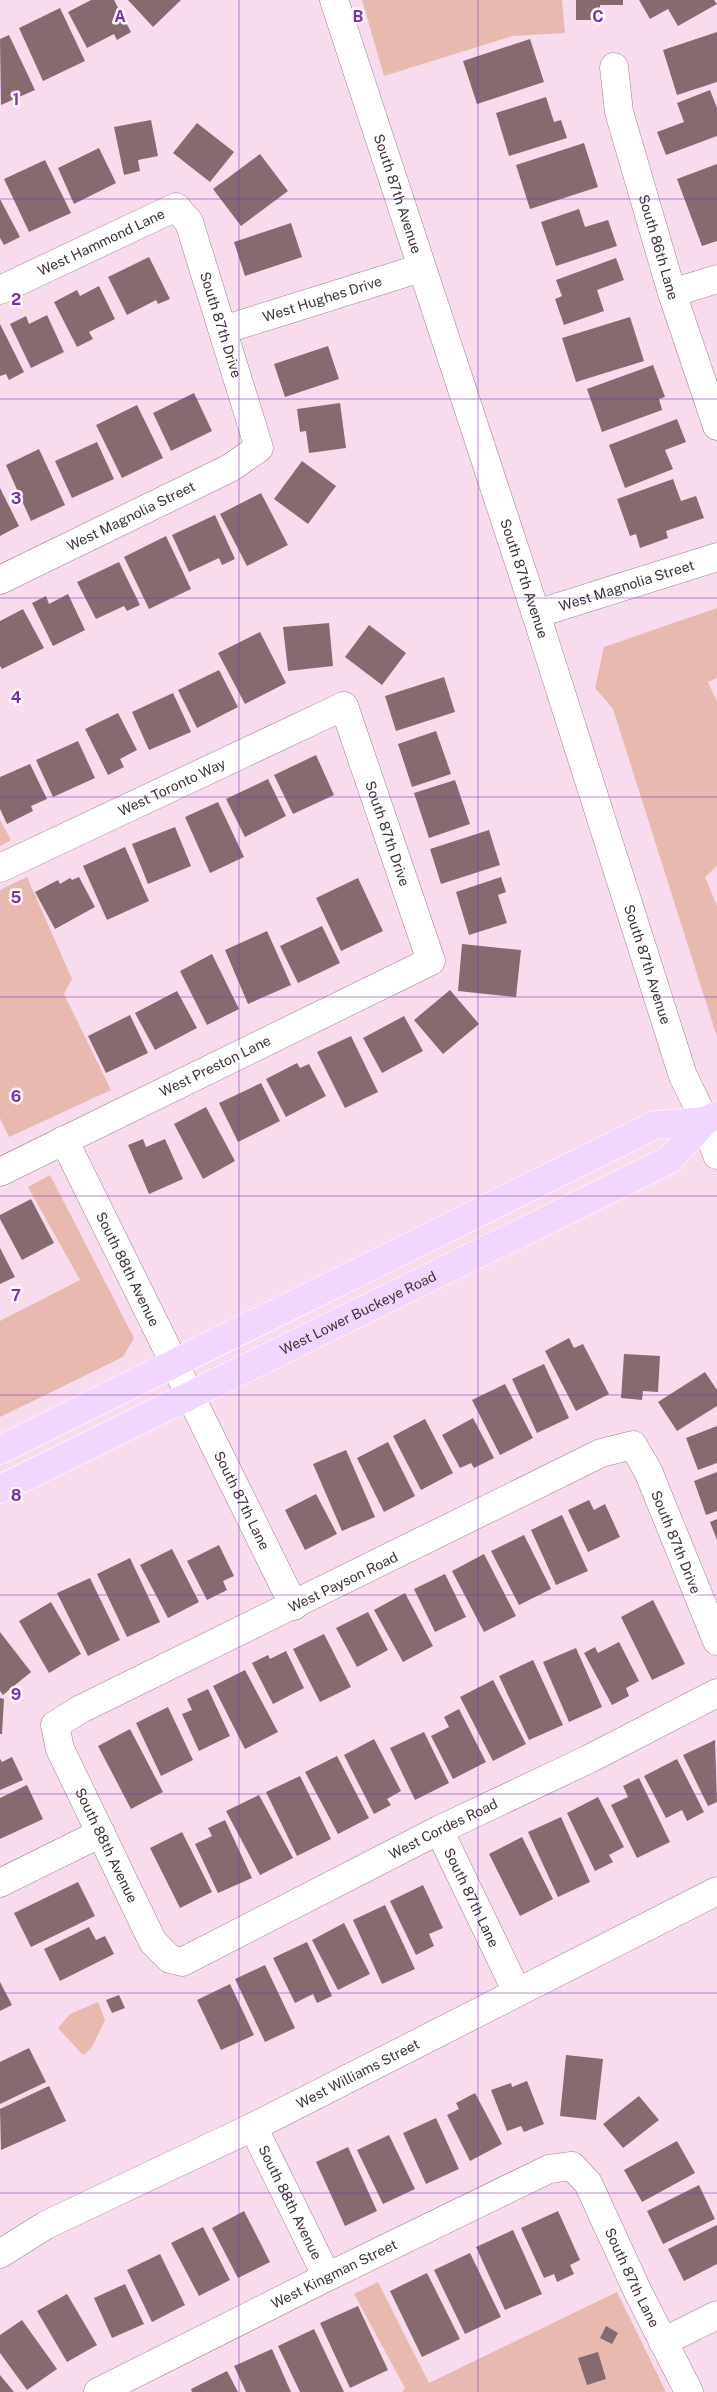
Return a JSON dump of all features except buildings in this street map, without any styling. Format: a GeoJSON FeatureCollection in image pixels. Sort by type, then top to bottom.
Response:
{"type":"FeatureCollection","features":[{"type":"Feature","properties":{"kind":"main road"},"geometry":{"type":"LineString","coordinates":[[0,1450],[654,1126],[711,1118]]}},
{"type":"Feature","properties":{"kind":"main road","name":"West Lower Buckeye Road"},"geometry":{"type":"LineString","coordinates":[[0,1490],[669,1160],[711,1118]]}},
{"type":"Feature","properties":{"kind":"street","name":"South 87th Avenue"},"geometry":{"type":"LineString","coordinates":[[334,0],[536,614],[683,1076],[711,1118],[717,1155]]}},
{"type":"Feature","properties":{"kind":"street","name":"South 86th Lane"},"geometry":{"type":"LineString","coordinates":[[614,66],[619,112],[672,293],[717,426]]}},
{"type":"Feature","properties":{"kind":"street","name":"West Hammond Lane"},"geometry":{"type":"LineString","coordinates":[[0,290],[176,207]]}},
{"type":"Feature","properties":{"kind":"street","name":"South 87th Drive"},"geometry":{"type":"LineString","coordinates":[[176,207],[189,222],[259,448]]}},
{"type":"Feature","properties":{"kind":"street","name":"West Hughes Drive"},"geometry":{"type":"LineString","coordinates":[[223,330],[421,268]]}},
{"type":"Feature","properties":{"kind":"street"},"geometry":{"type":"LineString","coordinates":[[672,293],[717,279]]}},
{"type":"Feature","properties":{"kind":"street","name":"West Magnolia Street"},"geometry":{"type":"LineString","coordinates":[[0,580],[230,468],[259,448]]}},
{"type":"Feature","properties":{"kind":"street","name":"West Magnolia Street"},"geometry":{"type":"LineString","coordinates":[[536,614],[717,557]]}},
{"type":"Feature","properties":{"kind":"street","name":"South 87th Drive"},"geometry":{"type":"LineString","coordinates":[[344,706],[431,961]]}},
{"type":"Feature","properties":{"kind":"street","name":"West Toronto Way"},"geometry":{"type":"LineString","coordinates":[[0,868],[344,706]]}},
{"type":"Feature","properties":{"kind":"street","name":"West Preston Lane"},"geometry":{"type":"LineString","coordinates":[[0,1172],[431,961]]}},
{"type":"Feature","properties":{"kind":"street","name":"South 88th Avenue"},"geometry":{"type":"LineString","coordinates":[[64,1140],[192,1396]]}},
{"type":"Feature","properties":{"kind":"street","name":"South 87th Lane"},"geometry":{"type":"LineString","coordinates":[[192,1396],[294,1606]]}},
{"type":"Feature","properties":{"kind":"street","name":"South 87th Drive"},"geometry":{"type":"LineString","coordinates":[[633,1445],[648,1471],[717,1641]]}},
{"type":"Feature","properties":{"kind":"street","name":"West Payson Road"},"geometry":{"type":"LineString","coordinates":[[55,1725],[81,1709],[601,1454],[633,1445]]}},
{"type":"Feature","properties":{"kind":"street","name":"West Cordes Road"},"geometry":{"type":"LineString","coordinates":[[170,1959],[182,1962],[438,1830],[589,1759],[717,1693]]}},
{"type":"Feature","properties":{"kind":"street","name":"South 88th Avenue"},"geometry":{"type":"LineString","coordinates":[[55,1725],[60,1749],[153,1942],[170,1959]]}},
{"type":"Feature","properties":{"kind":"street","name":"South 87th Lane"},"geometry":{"type":"LineString","coordinates":[[438,1830],[518,1992]]}},
{"type":"Feature","properties":{"kind":"street"},"geometry":{"type":"LineString","coordinates":[[0,1883],[101,1833]]}},
{"type":"Feature","properties":{"kind":"street","name":"West Williams Street"},"geometry":{"type":"LineString","coordinates":[[4,2242],[46,2225],[253,2127],[717,1891]]}},
{"type":"Feature","properties":{"kind":"street","name":"South 88th Avenue"},"geometry":{"type":"LineString","coordinates":[[253,2127],[327,2277]]}},
{"type":"Feature","properties":{"kind":"street","name":"South 87th Lane"},"geometry":{"type":"LineString","coordinates":[[572,2166],[588,2183],[689,2392]]}},
{"type":"Feature","properties":{"kind":"street","name":"West Kingman Street"},"geometry":{"type":"LineString","coordinates":[[98,2392],[327,2277],[550,2169],[572,2166]]}},
{"type":"Feature","properties":{"kind":"street"},"geometry":{"type":"LineString","coordinates":[[664,2342],[717,2315]]}},
{"type":"Feature","properties":{"kind":"shaded area"},"geometry":{"type":"Polygon","coordinates":[[[362,0],[562,0],[565,33],[512,36],[384,76],[362,0]]]}},
{"type":"Feature","properties":{"kind":"shaded area"},"geometry":{"type":"Polygon","coordinates":[[[717,608],[717,678],[708,682],[717,702],[717,866],[705,877],[717,906],[717,1037],[613,709],[595,688],[604,647],[717,608]]]}},
{"type":"Feature","properties":{"kind":"shaded area"},"geometry":{"type":"Polygon","coordinates":[[[0,820],[11,840],[0,846],[0,820]]]}},
{"type":"Feature","properties":{"kind":"shaded area"},"geometry":{"type":"Polygon","coordinates":[[[27,877],[72,979],[64,994],[111,1090],[9,1137],[0,1118],[0,890],[27,877]]]}},
{"type":"Feature","properties":{"kind":"shaded area"},"geometry":{"type":"Polygon","coordinates":[[[50,1175],[134,1338],[123,1357],[0,1417],[0,1321],[80,1280],[28,1187],[50,1175]]]}},
{"type":"Feature","properties":{"kind":"shaded area"},"geometry":{"type":"Polygon","coordinates":[[[98,2002],[105,2020],[92,2047],[85,2054],[82,2054],[58,2028],[70,2014],[98,2002]]]}},
{"type":"Feature","properties":{"kind":"shaded area"},"geometry":{"type":"Polygon","coordinates":[[[378,2282],[429,2383],[617,2292],[666,2392],[402,2392],[405,2388],[354,2294],[378,2282]]]}}]}
